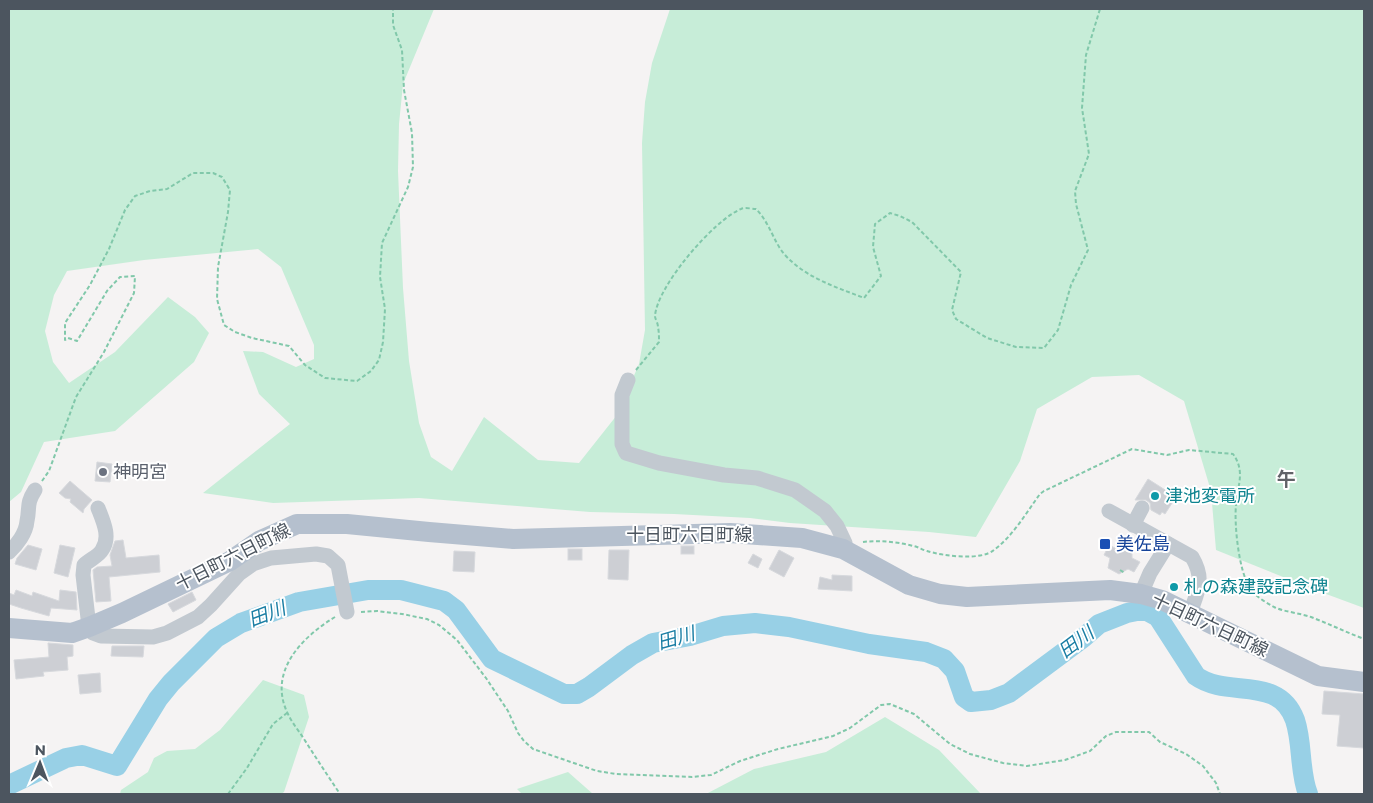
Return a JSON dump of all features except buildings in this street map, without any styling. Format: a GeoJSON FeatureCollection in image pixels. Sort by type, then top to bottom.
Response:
{"type":"FeatureCollection","features":[{"type":"Feature","properties":{"kind":"main road","name":"十日町六日町線"},"geometry":{"type":"LineString","coordinates":[[9,628],[72,633],[89,627],[122,613],[230,560],[259,542],[297,524],[347,524],[513,539],[730,533],[802,538],[844,546],[909,584],[940,594],[967,597],[1110,590],[1141,594],[1162,600],[1318,676],[1364,682]]}},
{"type":"Feature","properties":{"kind":"street"},"geometry":{"type":"LineString","coordinates":[[628,380],[622,395],[622,444],[626,452],[659,463],[724,475],[757,478],[795,490],[825,511],[838,526],[844,546]]}},
{"type":"Feature","properties":{"kind":"street"},"geometry":{"type":"LineString","coordinates":[[9,552],[20,539],[27,523],[28,500],[35,490]]}},
{"type":"Feature","properties":{"kind":"street"},"geometry":{"type":"LineString","coordinates":[[98,508],[105,527],[106,539],[102,552],[84,565],[83,575],[89,627],[93,633],[101,636],[153,637],[167,633],[198,616],[211,605],[239,574],[253,564],[271,558],[316,554],[328,556],[338,565],[347,612]]}},
{"type":"Feature","properties":{"kind":"street"},"geometry":{"type":"LineString","coordinates":[[1133,525],[1142,508]]}},
{"type":"Feature","properties":{"kind":"street"},"geometry":{"type":"LineString","coordinates":[[1109,512],[1192,557],[1199,568],[1198,592],[1190,613]]}},
{"type":"Feature","properties":{"kind":"street"},"geometry":{"type":"LineString","coordinates":[[1141,594],[1150,573],[1168,544]]}},
{"type":"Feature","properties":{"kind":"path"},"geometry":{"type":"LineString","coordinates":[[35,490],[49,471],[76,397],[104,352],[134,293],[135,276],[120,277],[107,291],[77,341],[68,338],[65,340],[65,323],[90,285],[109,249],[125,210],[135,196],[150,191],[167,189],[193,173],[213,173],[222,177],[230,190],[218,267],[217,299],[224,325],[235,332],[252,338],[289,346],[305,365],[325,378],[357,381],[371,371],[379,360],[383,342],[385,308],[380,277],[382,243],[408,187],[413,167],[412,133],[404,90],[402,50],[393,25],[393,9]]}},
{"type":"Feature","properties":{"kind":"path"},"geometry":{"type":"LineString","coordinates":[[628,380],[659,342],[655,316],[660,300],[678,269],[701,239],[723,220],[742,208],[756,209],[764,217],[784,255],[812,277],[864,298],[881,276],[873,247],[875,224],[890,213],[900,216],[912,222],[961,272],[952,310],[956,318],[986,338],[1016,348],[1044,348],[1058,330],[1071,285],[1088,250],[1076,204],[1075,191],[1089,154],[1082,108],[1086,54],[1100,9]]}},
{"type":"Feature","properties":{"kind":"path"},"geometry":{"type":"LineString","coordinates":[[844,546],[876,541],[917,547],[947,555],[982,556],[993,551],[1007,539],[1044,491],[1132,449],[1167,455],[1189,450],[1233,454],[1239,463],[1240,483],[1236,503],[1235,526],[1244,576],[1250,589],[1262,600],[1276,608],[1310,617],[1364,639]]}},
{"type":"Feature","properties":{"kind":"path"},"geometry":{"type":"LineString","coordinates":[[1120,570],[1125,572]]}},
{"type":"Feature","properties":{"kind":"path"},"geometry":{"type":"LineString","coordinates":[[340,794],[287,713],[283,695],[283,677],[288,662],[297,648],[314,630],[334,617],[347,612],[377,611],[427,619],[439,625],[457,640],[486,678],[508,711],[518,733],[524,741],[533,748],[597,771],[616,774],[692,778],[711,775],[740,761],[778,749],[834,736],[850,728],[881,705],[890,704],[914,714],[950,744],[964,751],[1002,763],[1027,766],[1065,760],[1090,751],[1106,736],[1116,732],[1149,732],[1160,742],[1186,754],[1203,766],[1216,783],[1220,794]]}},
{"type":"Feature","properties":{"kind":"path"},"geometry":{"type":"LineString","coordinates":[[228,794],[247,768],[273,724],[287,713]]}},
{"type":"Feature","properties":{"kind":"green space"},"geometry":{"type":"Polygon","coordinates":[[[9,9],[434,9],[403,84],[399,124],[398,171],[403,288],[409,361],[419,423],[431,457],[452,471],[484,417],[538,460],[579,463],[617,415],[639,364],[645,330],[642,143],[645,102],[652,63],[670,9],[1364,9],[1364,608],[1216,550],[1211,491],[1184,401],[1139,375],[1092,377],[1037,409],[1020,461],[976,537],[790,523],[750,518],[590,512],[419,498],[273,503],[203,493],[290,424],[259,394],[243,351],[263,352],[296,367],[314,359],[314,345],[281,267],[258,249],[144,260],[67,271],[54,295],[45,331],[53,362],[69,383],[115,352],[168,297],[195,317],[209,333],[194,362],[115,431],[44,442],[21,492],[9,502],[9,9]]]}},
{"type":"Feature","properties":{"kind":"green space"},"geometry":{"type":"Polygon","coordinates":[[[263,680],[304,695],[309,717],[284,792],[281,794],[120,794],[121,790],[148,772],[154,758],[167,751],[195,749],[220,730],[263,680]]]}},
{"type":"Feature","properties":{"kind":"green space"},"geometry":{"type":"Polygon","coordinates":[[[885,717],[939,750],[981,794],[706,794],[754,769],[826,752],[885,717]]]}},
{"type":"Feature","properties":{"kind":"green space"},"geometry":{"type":"Polygon","coordinates":[[[568,772],[593,794],[522,794],[517,789],[568,772]]]}},
{"type":"Feature","properties":{"kind":"waterway","name":"田川"},"geometry":{"type":"LineString","coordinates":[[9,785],[66,758],[82,755],[117,766],[158,699],[171,683],[216,638],[241,623],[299,602],[368,590],[401,590],[444,601],[456,610],[492,659],[564,694],[577,694],[632,655],[653,643],[690,636],[723,626],[755,623],[789,627],[869,644],[926,652],[944,659],[955,671],[964,697],[971,702],[991,700],[1009,693],[1099,624],[1127,613],[1147,611],[1158,617],[1196,676],[1209,683],[1265,692],[1277,697],[1287,706],[1295,720],[1303,776],[1308,794]]}},
{"type":"Feature","properties":{"kind":"place","name":"神明宮"},"geometry":{"type":"Point","coordinates":[103,472]}},
{"type":"Feature","properties":{"kind":"place","name":"津池変電所"},"geometry":{"type":"Point","coordinates":[1155,496]}},
{"type":"Feature","properties":{"kind":"place","name":"美佐島"},"geometry":{"type":"Point","coordinates":[1105,544]}},
{"type":"Feature","properties":{"kind":"place","name":"札の森建設記念碑"},"geometry":{"type":"Point","coordinates":[1174,587]}},
{"type":"Feature","properties":{"kind":"district","name":"午"},"geometry":{"type":"Point","coordinates":[1286,479]}}]}
